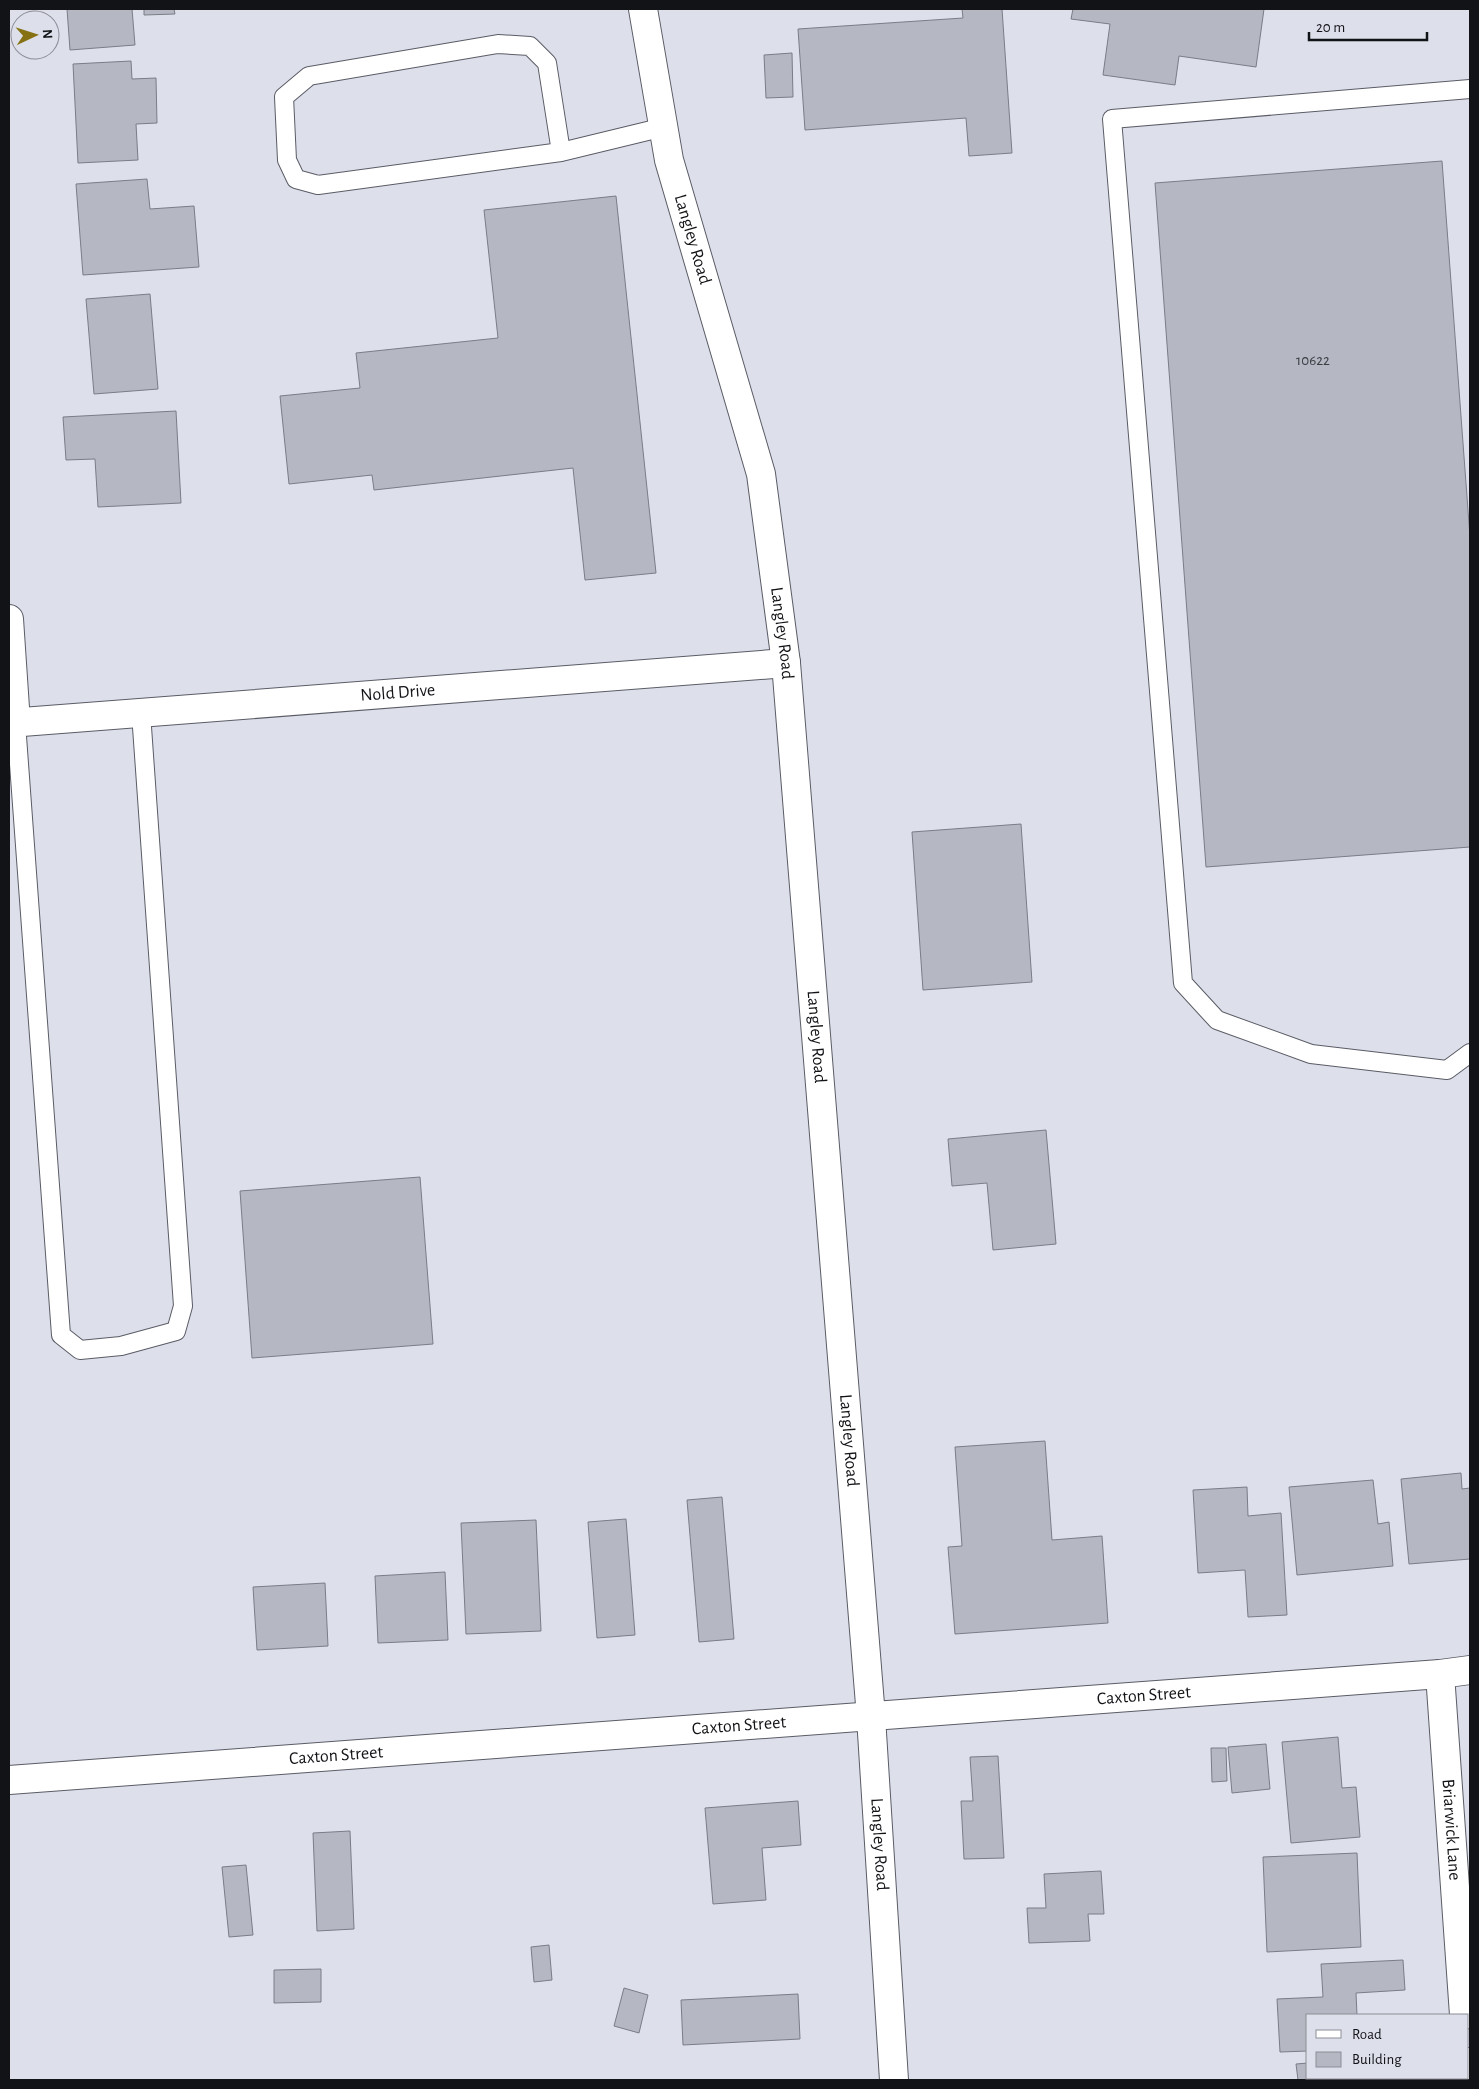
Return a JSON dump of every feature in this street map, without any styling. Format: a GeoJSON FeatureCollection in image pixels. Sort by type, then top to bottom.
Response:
{"type":"FeatureCollection","features":[{"type":"Feature","properties":{"kind":"street","name":"Langley Road"},"geometry":{"type":"LineString","coordinates":[[644,9],[669,160],[762,474],[786,663],[871,1717],[894,2080]]}},
{"type":"Feature","properties":{"kind":"street"},"geometry":{"type":"LineString","coordinates":[[9,619],[12,723]]}},
{"type":"Feature","properties":{"kind":"street","name":"Nold Drive"},"geometry":{"type":"LineString","coordinates":[[12,723],[786,663]]}},
{"type":"Feature","properties":{"kind":"street","name":"Caxton Street"},"geometry":{"type":"LineString","coordinates":[[9,1780],[871,1717],[1440,1674],[1470,1670]]}},
{"type":"Feature","properties":{"kind":"street","name":"Briarwick Lane"},"geometry":{"type":"LineString","coordinates":[[1440,1674],[1464,2014]]}},
{"type":"Feature","properties":{"kind":"lane"},"geometry":{"type":"LineString","coordinates":[[561,152],[547,63],[530,46],[498,44],[309,76],[284,97],[287,160],[296,179],[318,185],[561,152],[664,128]]}},
{"type":"Feature","properties":{"kind":"lane"},"geometry":{"type":"LineString","coordinates":[[1470,89],[1112,119],[1183,983],[1217,1020],[1311,1054],[1447,1070],[1470,1053]]}},
{"type":"Feature","properties":{"kind":"lane"},"geometry":{"type":"LineString","coordinates":[[12,723],[61,1335],[80,1350],[121,1346],[176,1331],[183,1306],[141,713]]}},
{"type":"Feature","properties":{"kind":"building"},"geometry":{"type":"Polygon","coordinates":[[[67,9],[132,9],[135,45],[70,50],[67,9]]]}},
{"type":"Feature","properties":{"kind":"building"},"geometry":{"type":"Polygon","coordinates":[[[144,9],[174,9],[175,14],[144,15],[144,9]]]}},
{"type":"Feature","properties":{"kind":"building"},"geometry":{"type":"Polygon","coordinates":[[[962,9],[1002,9],[1012,153],[969,156],[966,118],[805,130],[798,29],[963,18],[962,9]]]}},
{"type":"Feature","properties":{"kind":"building"},"geometry":{"type":"Polygon","coordinates":[[[1073,9],[1264,9],[1256,67],[1179,56],[1175,85],[1103,75],[1110,24],[1071,19],[1073,9]]]}},
{"type":"Feature","properties":{"kind":"building"},"geometry":{"type":"Polygon","coordinates":[[[792,53],[793,97],[766,98],[764,55],[792,53]]]}},
{"type":"Feature","properties":{"kind":"building"},"geometry":{"type":"Polygon","coordinates":[[[131,61],[132,79],[156,78],[157,123],[136,124],[138,160],[78,163],[73,64],[131,61]]]}},
{"type":"Feature","properties":{"kind":"building"},"geometry":{"type":"Polygon","coordinates":[[[1442,161],[1470,537],[1470,847],[1206,867],[1155,183],[1442,161]]]}},
{"type":"Feature","properties":{"kind":"building"},"geometry":{"type":"Polygon","coordinates":[[[147,179],[150,209],[194,206],[199,267],[83,275],[76,184],[147,179]]]}},
{"type":"Feature","properties":{"kind":"building"},"geometry":{"type":"Polygon","coordinates":[[[616,196],[656,573],[585,580],[573,468],[374,490],[372,475],[289,484],[280,396],[360,388],[356,353],[498,338],[484,210],[616,196]]]}},
{"type":"Feature","properties":{"kind":"building"},"geometry":{"type":"Polygon","coordinates":[[[150,294],[158,389],[94,394],[86,299],[150,294]]]}},
{"type":"Feature","properties":{"kind":"building"},"geometry":{"type":"Polygon","coordinates":[[[176,411],[181,503],[98,507],[95,459],[66,460],[63,417],[176,411]]]}},
{"type":"Feature","properties":{"kind":"building"},"geometry":{"type":"Polygon","coordinates":[[[1021,824],[1032,982],[923,990],[912,832],[1021,824]]]}},
{"type":"Feature","properties":{"kind":"building"},"geometry":{"type":"Polygon","coordinates":[[[1046,1130],[1056,1244],[993,1250],[987,1183],[952,1186],[948,1139],[1046,1130]]]}},
{"type":"Feature","properties":{"kind":"building"},"geometry":{"type":"Polygon","coordinates":[[[420,1177],[433,1344],[252,1358],[240,1191],[420,1177]]]}},
{"type":"Feature","properties":{"kind":"building"},"geometry":{"type":"Polygon","coordinates":[[[1045,1441],[1052,1540],[1102,1536],[1108,1623],[955,1634],[948,1547],[962,1546],[955,1447],[1045,1441]]]}},
{"type":"Feature","properties":{"kind":"building"},"geometry":{"type":"Polygon","coordinates":[[[1461,1473],[1462,1489],[1470,1488],[1470,1559],[1409,1564],[1401,1479],[1461,1473]]]}},
{"type":"Feature","properties":{"kind":"building"},"geometry":{"type":"Polygon","coordinates":[[[1373,1480],[1378,1524],[1389,1522],[1393,1566],[1297,1575],[1289,1487],[1373,1480]]]}},
{"type":"Feature","properties":{"kind":"building"},"geometry":{"type":"Polygon","coordinates":[[[1247,1487],[1248,1516],[1281,1513],[1287,1615],[1248,1617],[1245,1570],[1198,1573],[1193,1490],[1247,1487]]]}},
{"type":"Feature","properties":{"kind":"building"},"geometry":{"type":"Polygon","coordinates":[[[722,1497],[734,1639],[699,1642],[687,1500],[722,1497]]]}},
{"type":"Feature","properties":{"kind":"building"},"geometry":{"type":"Polygon","coordinates":[[[626,1519],[635,1635],[597,1638],[588,1522],[626,1519]]]}},
{"type":"Feature","properties":{"kind":"building"},"geometry":{"type":"Polygon","coordinates":[[[536,1520],[541,1631],[466,1634],[461,1523],[536,1520]]]}},
{"type":"Feature","properties":{"kind":"building"},"geometry":{"type":"Polygon","coordinates":[[[445,1572],[448,1640],[378,1643],[375,1576],[445,1572]]]}},
{"type":"Feature","properties":{"kind":"building"},"geometry":{"type":"Polygon","coordinates":[[[325,1583],[328,1646],[257,1650],[253,1587],[325,1583]]]}},
{"type":"Feature","properties":{"kind":"building"},"geometry":{"type":"Polygon","coordinates":[[[1338,1737],[1342,1788],[1356,1787],[1360,1837],[1291,1843],[1282,1742],[1338,1737]]]}},
{"type":"Feature","properties":{"kind":"building"},"geometry":{"type":"Polygon","coordinates":[[[1266,1744],[1270,1789],[1232,1793],[1228,1747],[1266,1744]]]}},
{"type":"Feature","properties":{"kind":"building"},"geometry":{"type":"Polygon","coordinates":[[[1211,1748],[1226,1748],[1227,1781],[1212,1782],[1211,1748]]]}},
{"type":"Feature","properties":{"kind":"building"},"geometry":{"type":"Polygon","coordinates":[[[998,1756],[1004,1858],[964,1859],[961,1801],[973,1801],[970,1757],[998,1756]]]}},
{"type":"Feature","properties":{"kind":"building"},"geometry":{"type":"Polygon","coordinates":[[[798,1801],[801,1845],[762,1848],[766,1900],[713,1904],[705,1808],[798,1801]]]}},
{"type":"Feature","properties":{"kind":"building"},"geometry":{"type":"Polygon","coordinates":[[[350,1831],[354,1929],[317,1931],[313,1833],[350,1831]]]}},
{"type":"Feature","properties":{"kind":"building"},"geometry":{"type":"Polygon","coordinates":[[[1357,1853],[1361,1947],[1267,1952],[1263,1857],[1357,1853]]]}},
{"type":"Feature","properties":{"kind":"building"},"geometry":{"type":"Polygon","coordinates":[[[246,1865],[253,1935],[229,1937],[222,1867],[246,1865]]]}},
{"type":"Feature","properties":{"kind":"building"},"geometry":{"type":"Polygon","coordinates":[[[1101,1871],[1104,1914],[1088,1914],[1090,1941],[1029,1943],[1027,1908],[1046,1908],[1044,1874],[1101,1871]]]}},
{"type":"Feature","properties":{"kind":"building"},"geometry":{"type":"Polygon","coordinates":[[[549,1945],[552,1980],[534,1982],[531,1947],[549,1945]]]}},
{"type":"Feature","properties":{"kind":"building"},"geometry":{"type":"Polygon","coordinates":[[[1403,1960],[1405,1990],[1356,1993],[1357,2014],[1306,2014],[1306,2051],[1280,2052],[1277,1999],[1323,1997],[1321,1964],[1403,1960]]]}},
{"type":"Feature","properties":{"kind":"building"},"geometry":{"type":"Polygon","coordinates":[[[321,1969],[321,2002],[274,2003],[274,1970],[321,1969]]]}},
{"type":"Feature","properties":{"kind":"building"},"geometry":{"type":"Polygon","coordinates":[[[624,1988],[648,1995],[639,2033],[614,2026],[624,1988]]]}},
{"type":"Feature","properties":{"kind":"building"},"geometry":{"type":"Polygon","coordinates":[[[798,1994],[800,2039],[683,2045],[681,2000],[798,1994]]]}},
{"type":"Feature","properties":{"kind":"building"},"geometry":{"type":"Polygon","coordinates":[[[1306,2063],[1306,2079],[1363,2080],[1298,2080],[1296,2064],[1306,2063]]]}}]}
